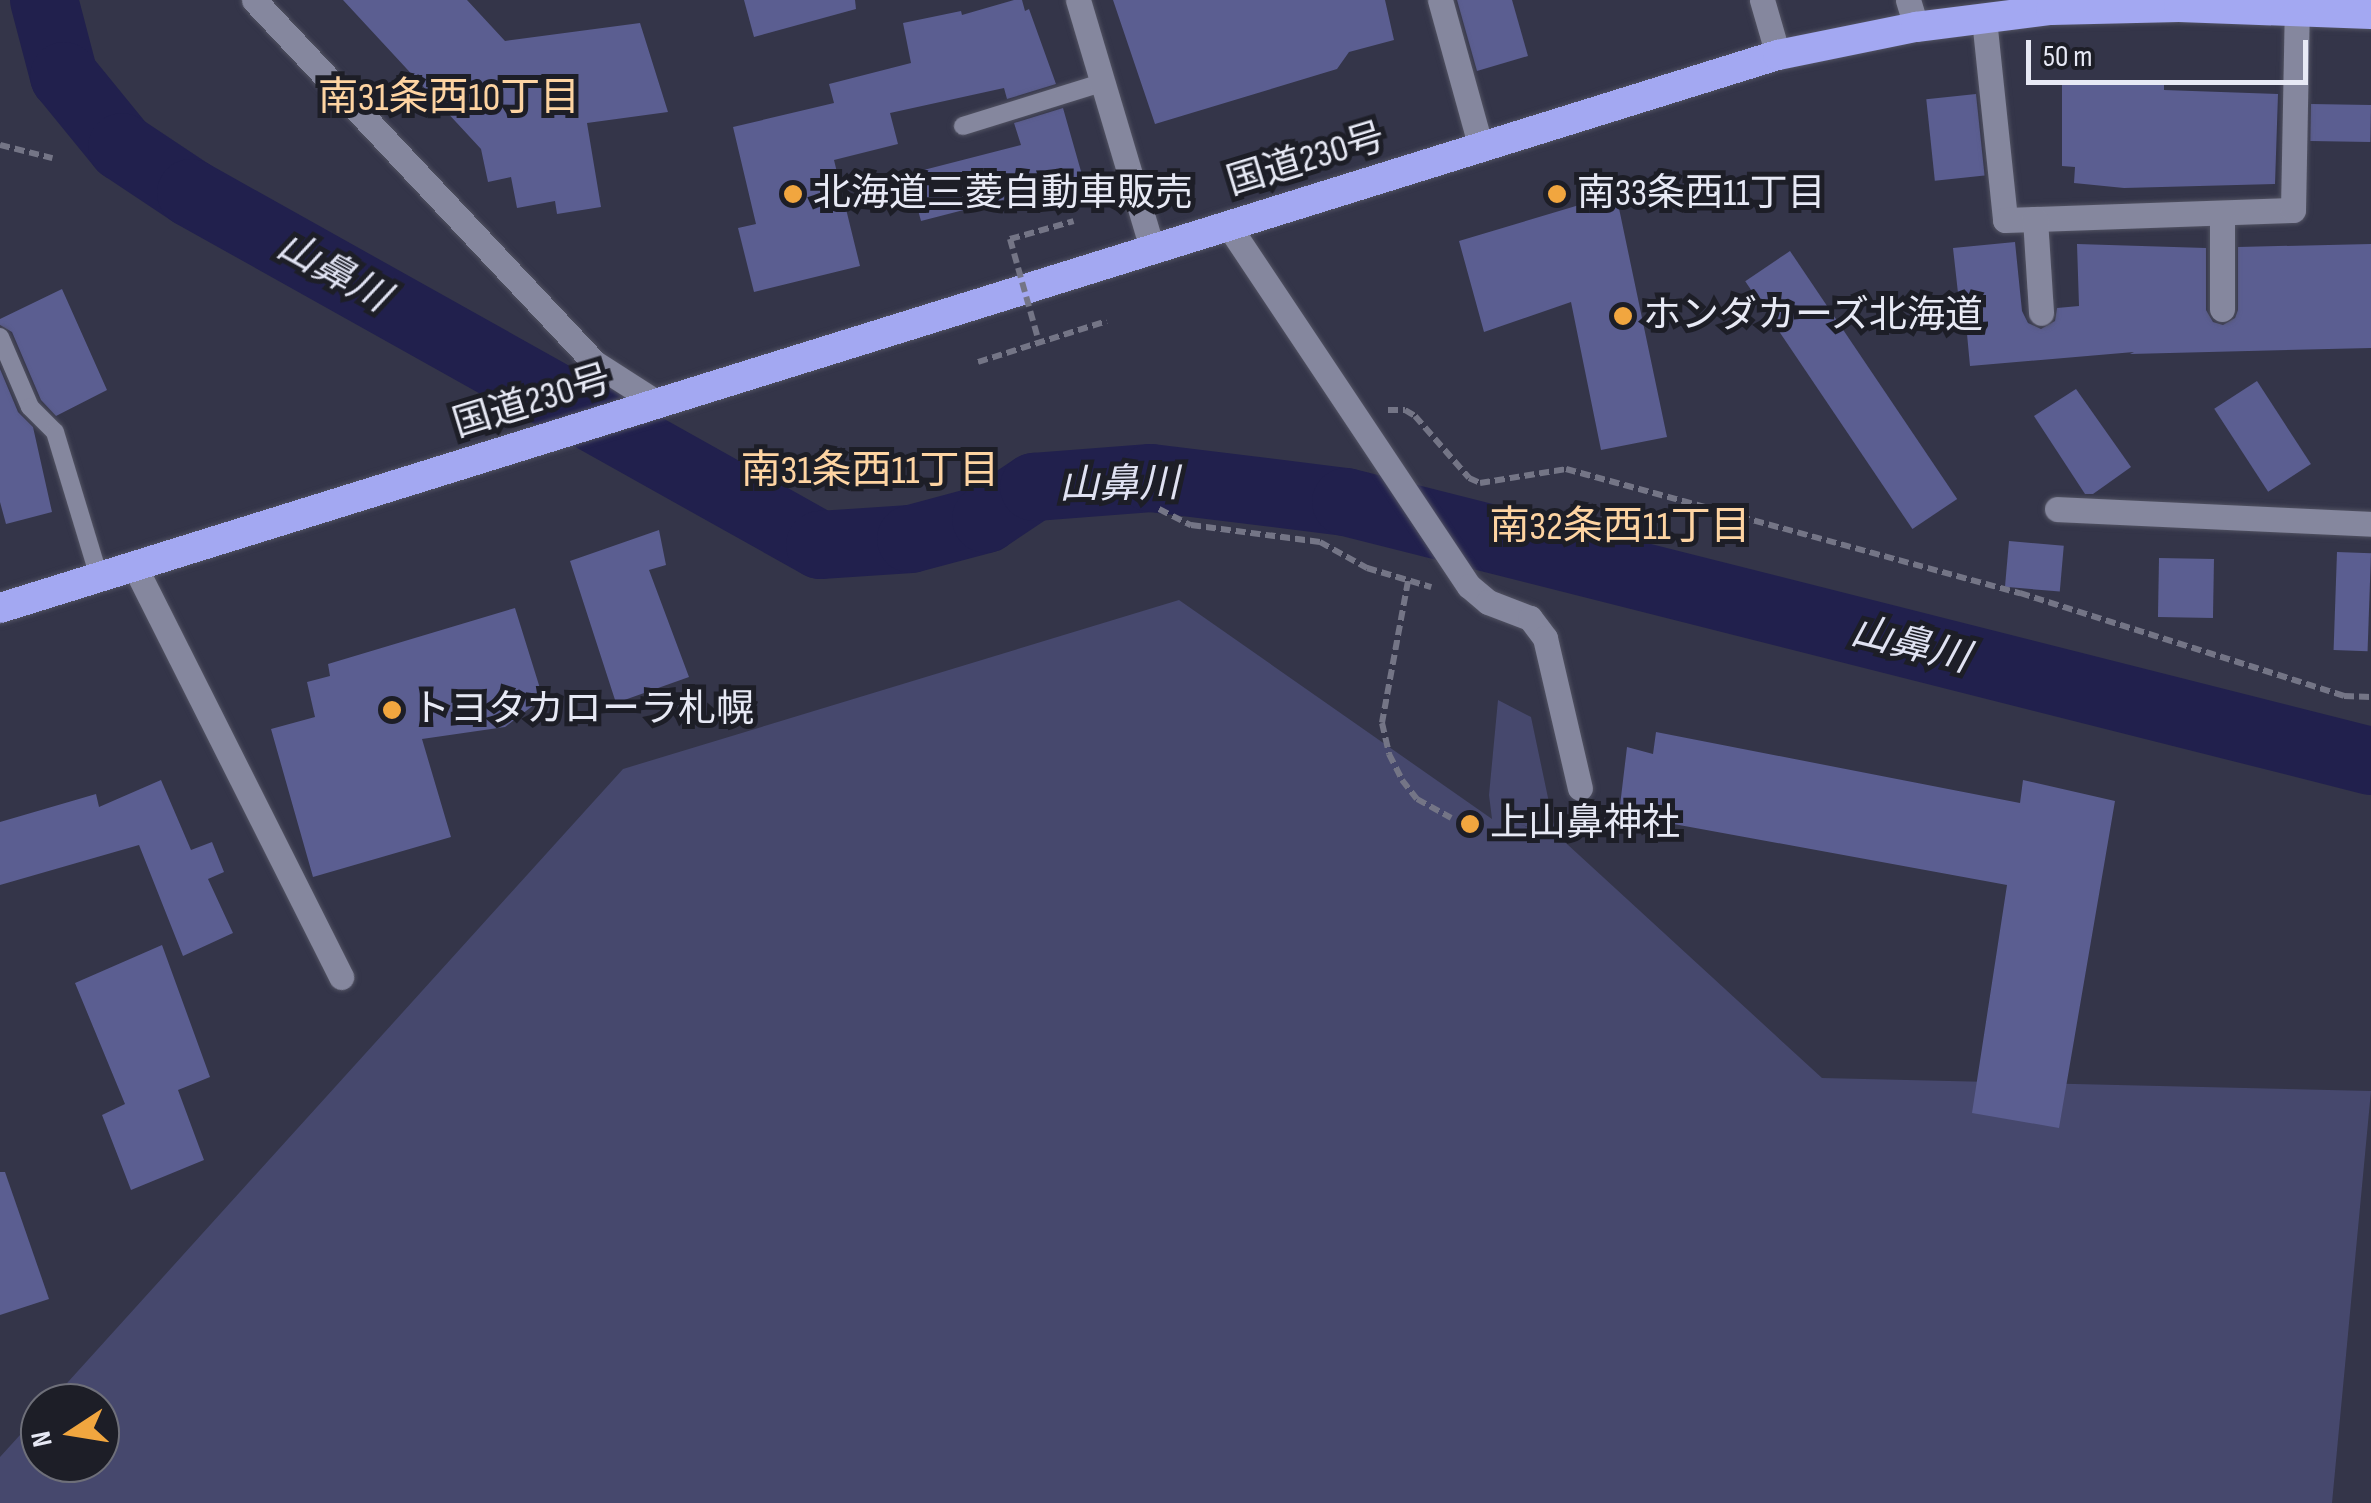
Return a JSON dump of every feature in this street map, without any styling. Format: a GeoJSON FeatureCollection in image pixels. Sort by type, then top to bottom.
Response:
{"type":"FeatureCollection","features":[{"type":"Feature","properties":{"kind":"highway","name":"国道230号"},"geometry":{"type":"LineString","coordinates":[[0,608],[1912,14],[1984,19],[2051,10],[2179,2],[2371,14]]}},
{"type":"Feature","properties":{"kind":"street"},"geometry":{"type":"LineString","coordinates":[[254,0],[595,363],[651,407]]}},
{"type":"Feature","properties":{"kind":"street"},"geometry":{"type":"LineString","coordinates":[[1078,0],[1152,248]]}},
{"type":"Feature","properties":{"kind":"street"},"geometry":{"type":"LineString","coordinates":[[1440,0],[1481,148]]}},
{"type":"Feature","properties":{"kind":"street"},"geometry":{"type":"LineString","coordinates":[[1762,0],[1778,55]]}},
{"type":"Feature","properties":{"kind":"street"},"geometry":{"type":"LineString","coordinates":[[1984,19],[2005,220],[2293,210],[2297,10]]}},
{"type":"Feature","properties":{"kind":"street"},"geometry":{"type":"LineString","coordinates":[[2222,213],[2222,310]]}},
{"type":"Feature","properties":{"kind":"street"},"geometry":{"type":"LineString","coordinates":[[2035,219],[2041,313]]}},
{"type":"Feature","properties":{"kind":"street"},"geometry":{"type":"LineString","coordinates":[[1228,225],[1369,411],[1469,586],[1488,602],[1530,618],[1546,638],[1580,788]]}},
{"type":"Feature","properties":{"kind":"street"},"geometry":{"type":"LineString","coordinates":[[2056,510],[2371,524]]}},
{"type":"Feature","properties":{"kind":"street"},"geometry":{"type":"LineString","coordinates":[[135,567],[341,977]]}},
{"type":"Feature","properties":{"kind":"lane"},"geometry":{"type":"LineString","coordinates":[[964,126],[1104,82]]}},
{"type":"Feature","properties":{"kind":"lane"},"geometry":{"type":"LineString","coordinates":[[0,337],[30,407],[55,432],[99,578]]}},
{"type":"Feature","properties":{"kind":"path"},"geometry":{"type":"LineString","coordinates":[[0,146],[52,158]]}},
{"type":"Feature","properties":{"kind":"path"},"geometry":{"type":"LineString","coordinates":[[1039,342],[1010,239],[1074,221]]}},
{"type":"Feature","properties":{"kind":"path"},"geometry":{"type":"LineString","coordinates":[[978,362],[1107,321]]}},
{"type":"Feature","properties":{"kind":"path"},"geometry":{"type":"LineString","coordinates":[[1369,411],[1405,410],[1415,416],[1469,478],[1480,483],[1566,469],[2020,593],[2344,696],[2371,697]]}},
{"type":"Feature","properties":{"kind":"path"},"geometry":{"type":"LineString","coordinates":[[1159,509],[1192,525],[1320,542],[1368,568],[1442,590]]}},
{"type":"Feature","properties":{"kind":"path"},"geometry":{"type":"LineString","coordinates":[[1408,581],[1382,723],[1389,754],[1402,780],[1417,799],[1451,818]]}},
{"type":"Feature","properties":{"kind":"shaded area"},"geometry":{"type":"Polygon","coordinates":[[[1179,600],[1492,819],[1489,795],[1498,700],[1531,717],[1555,831],[1520,825],[1555,833],[1822,1078],[2371,1091],[2332,1503],[0,1503],[0,1457],[20,1435],[20,1483],[120,1483],[120,1383],[67,1383],[623,769],[1179,600]]]}},
{"type":"Feature","properties":{"kind":"building"},"geometry":{"type":"Polygon","coordinates":[[[343,0],[467,0],[505,41],[640,23],[668,112],[587,123],[601,207],[557,214],[555,201],[517,208],[511,177],[488,182],[481,149],[343,0]]]}},
{"type":"Feature","properties":{"kind":"building"},"geometry":{"type":"Polygon","coordinates":[[[744,0],[855,0],[856,9],[754,37],[744,0]]]}},
{"type":"Feature","properties":{"kind":"building"},"geometry":{"type":"Polygon","coordinates":[[[1022,0],[1025,11],[1029,9],[1056,84],[1007,99],[1004,88],[890,113],[898,144],[834,160],[860,266],[754,292],[738,228],[756,224],[733,127],[834,103],[829,84],[911,63],[903,23],[961,11],[962,15],[1022,0]]]}},
{"type":"Feature","properties":{"kind":"building"},"geometry":{"type":"Polygon","coordinates":[[[1113,0],[1385,0],[1394,40],[1349,52],[1337,69],[1155,124],[1113,0]]]}},
{"type":"Feature","properties":{"kind":"building"},"geometry":{"type":"Polygon","coordinates":[[[1457,0],[1512,0],[1528,56],[1477,71],[1457,0]]]}},
{"type":"Feature","properties":{"kind":"building"},"geometry":{"type":"Polygon","coordinates":[[[2062,83],[2164,83],[2164,90],[2278,94],[2275,184],[2124,188],[2074,183],[2075,167],[2062,166],[2062,83]]]}},
{"type":"Feature","properties":{"kind":"building"},"geometry":{"type":"Polygon","coordinates":[[[1976,94],[1985,176],[1935,181],[1926,99],[1976,94]]]}},
{"type":"Feature","properties":{"kind":"building"},"geometry":{"type":"Polygon","coordinates":[[[2311,104],[2371,105],[2370,142],[2310,141],[2311,104]]]}},
{"type":"Feature","properties":{"kind":"building"},"geometry":{"type":"Polygon","coordinates":[[[1063,108],[1088,196],[1039,209],[1034,192],[921,221],[908,174],[1021,145],[1014,123],[1063,108]]]}},
{"type":"Feature","properties":{"kind":"building"},"geometry":{"type":"Polygon","coordinates":[[[1616,194],[1667,437],[1601,450],[1571,302],[1484,332],[1459,241],[1616,194]]]}},
{"type":"Feature","properties":{"kind":"building"},"geometry":{"type":"Polygon","coordinates":[[[2015,242],[2022,311],[2028,323],[2041,329],[2055,321],[2057,308],[2079,306],[2077,244],[2206,248],[2206,310],[2213,322],[2223,325],[2235,318],[2238,310],[2238,247],[2371,244],[2371,348],[2130,354],[2134,352],[1970,366],[1964,302],[1959,302],[1953,248],[2015,242]]]}},
{"type":"Feature","properties":{"kind":"building"},"geometry":{"type":"Polygon","coordinates":[[[1790,251],[1957,499],[1912,529],[1745,281],[1790,251]]]}},
{"type":"Feature","properties":{"kind":"building"},"geometry":{"type":"Polygon","coordinates":[[[62,289],[107,390],[56,416],[41,400],[12,332],[0,325],[0,319],[62,289]]]}},
{"type":"Feature","properties":{"kind":"building"},"geometry":{"type":"Polygon","coordinates":[[[0,369],[18,412],[33,427],[52,512],[6,524],[0,502],[0,369]]]}},
{"type":"Feature","properties":{"kind":"building"},"geometry":{"type":"Polygon","coordinates":[[[2257,381],[2311,464],[2268,492],[2214,409],[2257,381]]]}},
{"type":"Feature","properties":{"kind":"building"},"geometry":{"type":"Polygon","coordinates":[[[2076,389],[2131,467],[2093,494],[2085,494],[2034,416],[2076,389]]]}},
{"type":"Feature","properties":{"kind":"building"},"geometry":{"type":"Polygon","coordinates":[[[659,530],[666,565],[649,570],[689,677],[616,703],[570,561],[659,530]]]}},
{"type":"Feature","properties":{"kind":"building"},"geometry":{"type":"Polygon","coordinates":[[[2009,541],[2064,546],[2060,592],[2005,587],[2009,541]]]}},
{"type":"Feature","properties":{"kind":"building"},"geometry":{"type":"Polygon","coordinates":[[[2337,552],[2371,553],[2368,651],[2334,650],[2337,552]]]}},
{"type":"Feature","properties":{"kind":"building"},"geometry":{"type":"Polygon","coordinates":[[[2159,558],[2214,559],[2213,618],[2158,617],[2159,558]]]}},
{"type":"Feature","properties":{"kind":"building"},"geometry":{"type":"Polygon","coordinates":[[[515,608],[543,698],[505,727],[422,739],[451,837],[313,877],[271,729],[315,717],[307,682],[330,676],[328,664],[515,608]]]}},
{"type":"Feature","properties":{"kind":"building"},"geometry":{"type":"Polygon","coordinates":[[[1656,732],[2020,803],[2023,780],[2115,801],[2059,1128],[1972,1113],[2007,885],[1619,814],[1627,747],[1653,754],[1656,732]]]}},
{"type":"Feature","properties":{"kind":"building"},"geometry":{"type":"Polygon","coordinates":[[[161,780],[191,850],[212,842],[224,872],[208,879],[233,933],[183,956],[139,845],[0,885],[0,822],[96,794],[99,807],[161,780]]]}},
{"type":"Feature","properties":{"kind":"building"},"geometry":{"type":"Polygon","coordinates":[[[162,945],[210,1077],[178,1090],[204,1160],[131,1190],[102,1115],[125,1104],[75,983],[162,945]]]}},
{"type":"Feature","properties":{"kind":"building"},"geometry":{"type":"Polygon","coordinates":[[[0,1172],[5,1172],[49,1299],[0,1315],[0,1172]]]}},
{"type":"Feature","properties":{"kind":"waterway","name":"山鼻川"},"geometry":{"type":"LineString","coordinates":[[44,0],[64,76],[122,147],[191,193],[820,545],[911,539],[986,519],[1034,487],[1151,478],[1346,502],[2371,761]]}},
{"type":"Feature","properties":{"kind":"place","name":"北海道三菱自動車販売"},"geometry":{"type":"Point","coordinates":[793,194]}},
{"type":"Feature","properties":{"kind":"place","name":"南33条西11丁目"},"geometry":{"type":"Point","coordinates":[1557,194]}},
{"type":"Feature","properties":{"kind":"place","name":"ホンダカーズ北海道"},"geometry":{"type":"Point","coordinates":[1623,316]}},
{"type":"Feature","properties":{"kind":"place","name":"トヨタカローラ札幌"},"geometry":{"type":"Point","coordinates":[392,710]}},
{"type":"Feature","properties":{"kind":"place","name":"上山鼻神社"},"geometry":{"type":"Point","coordinates":[1470,824]}},
{"type":"Feature","properties":{"kind":"district","name":"南31条西10丁目"},"geometry":{"type":"Point","coordinates":[449,98]}},
{"type":"Feature","properties":{"kind":"district","name":"南31条西11丁目"},"geometry":{"type":"Point","coordinates":[870,471]}},
{"type":"Feature","properties":{"kind":"district","name":"南32条西11丁目"},"geometry":{"type":"Point","coordinates":[1620,527]}}]}
